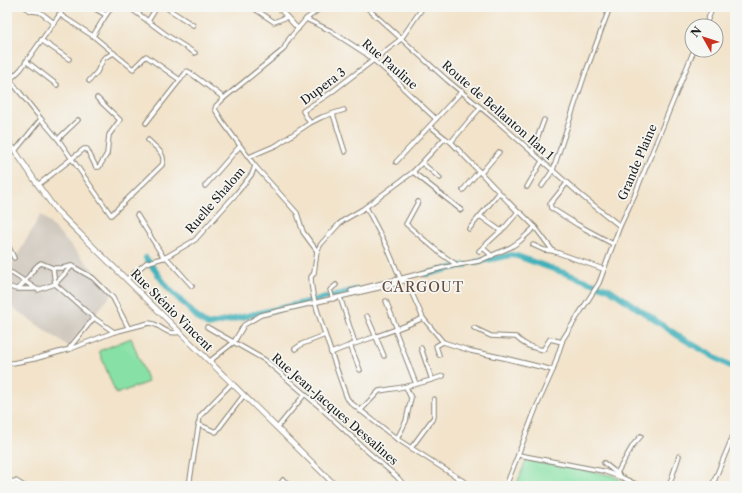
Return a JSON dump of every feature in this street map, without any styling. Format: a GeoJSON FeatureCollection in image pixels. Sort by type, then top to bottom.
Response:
{"type":"FeatureCollection","features":[{"type":"Feature","properties":{"kind":"main road","name":"Rue Sténio Vincent"},"geometry":{"type":"LineString","coordinates":[[7,139],[56,210],[336,486]]}},
{"type":"Feature","properties":{"kind":"street"},"geometry":{"type":"LineString","coordinates":[[25,7],[31,11],[40,12],[54,23]]}},
{"type":"Feature","properties":{"kind":"street"},"geometry":{"type":"LineString","coordinates":[[8,81],[26,61],[65,7]]}},
{"type":"Feature","properties":{"kind":"street"},"geometry":{"type":"LineString","coordinates":[[92,7],[106,15]]}},
{"type":"Feature","properties":{"kind":"street"},"geometry":{"type":"LineString","coordinates":[[93,36],[112,7]]}},
{"type":"Feature","properties":{"kind":"street"},"geometry":{"type":"LineString","coordinates":[[129,7],[168,36],[195,53]]}},
{"type":"Feature","properties":{"kind":"street"},"geometry":{"type":"LineString","coordinates":[[148,21],[157,7]]}},
{"type":"Feature","properties":{"kind":"street"},"geometry":{"type":"LineString","coordinates":[[165,7],[193,25]]}},
{"type":"Feature","properties":{"kind":"street"},"geometry":{"type":"LineString","coordinates":[[252,7],[274,22],[286,16]]}},
{"type":"Feature","properties":{"kind":"street"},"geometry":{"type":"LineString","coordinates":[[278,7],[298,29]]}},
{"type":"Feature","properties":{"kind":"street"},"geometry":{"type":"LineString","coordinates":[[317,251],[303,232],[297,213],[255,166],[215,109],[224,98],[283,50],[289,39],[306,19],[322,7]]}},
{"type":"Feature","properties":{"kind":"street","name":"Route de Bellanton Ilan 1"},"geometry":{"type":"LineString","coordinates":[[366,7],[447,80],[462,91],[542,161],[620,226]]}},
{"type":"Feature","properties":{"kind":"street","name":"Dupera 3"},"geometry":{"type":"LineString","coordinates":[[249,157],[277,145],[310,123],[303,111],[329,94],[401,39],[423,7]]}},
{"type":"Feature","properties":{"kind":"street"},"geometry":{"type":"LineString","coordinates":[[542,186],[553,170],[578,99],[585,74],[610,7]]}},
{"type":"Feature","properties":{"kind":"street"},"geometry":{"type":"LineString","coordinates":[[708,18],[713,7]]}},
{"type":"Feature","properties":{"kind":"street"},"geometry":{"type":"LineString","coordinates":[[60,14],[93,36],[133,69],[146,56],[180,80]]}},
{"type":"Feature","properties":{"kind":"street","name":"Rue Pauline"},"geometry":{"type":"LineString","coordinates":[[306,19],[344,39],[374,60],[398,81],[403,88],[436,119]]}},
{"type":"Feature","properties":{"kind":"street"},"geometry":{"type":"LineString","coordinates":[[41,40],[70,59]]}},
{"type":"Feature","properties":{"kind":"street"},"geometry":{"type":"LineString","coordinates":[[89,81],[97,72],[104,58],[114,53]]}},
{"type":"Feature","properties":{"kind":"street","name":"Grande Plaine"},"geometry":{"type":"LineString","coordinates":[[506,486],[536,408],[553,370],[562,342],[598,285],[620,226],[635,194],[691,58]]}},
{"type":"Feature","properties":{"kind":"street"},"geometry":{"type":"LineString","coordinates":[[26,61],[57,85]]}},
{"type":"Feature","properties":{"kind":"street"},"geometry":{"type":"LineString","coordinates":[[146,123],[187,71],[224,98]]}},
{"type":"Feature","properties":{"kind":"street"},"geometry":{"type":"LineString","coordinates":[[7,76],[8,81],[58,139],[111,215],[162,165],[163,159],[160,151],[148,140]]}},
{"type":"Feature","properties":{"kind":"street"},"geometry":{"type":"LineString","coordinates":[[396,162],[462,91]]}},
{"type":"Feature","properties":{"kind":"street"},"geometry":{"type":"LineString","coordinates":[[38,185],[85,148],[98,168],[107,154],[109,135],[120,120],[97,98]]}},
{"type":"Feature","properties":{"kind":"street"},"geometry":{"type":"LineString","coordinates":[[451,142],[480,108]]}},
{"type":"Feature","properties":{"kind":"street"},"geometry":{"type":"LineString","coordinates":[[310,123],[344,110]]}},
{"type":"Feature","properties":{"kind":"street"},"geometry":{"type":"LineString","coordinates":[[333,114],[345,152]]}},
{"type":"Feature","properties":{"kind":"street"},"geometry":{"type":"LineString","coordinates":[[15,151],[41,120]]}},
{"type":"Feature","properties":{"kind":"street"},"geometry":{"type":"LineString","coordinates":[[58,139],[78,120]]}},
{"type":"Feature","properties":{"kind":"street"},"geometry":{"type":"LineString","coordinates":[[532,152],[544,120]]}},
{"type":"Feature","properties":{"kind":"street"},"geometry":{"type":"LineString","coordinates":[[430,126],[451,142],[499,193],[518,212],[522,213],[535,227],[553,251]]}},
{"type":"Feature","properties":{"kind":"street"},"geometry":{"type":"LineString","coordinates":[[445,138],[413,172],[344,220],[321,244],[317,251],[314,273],[311,277],[311,286],[314,301],[347,398],[360,411],[397,439],[471,486]]}},
{"type":"Feature","properties":{"kind":"street"},"geometry":{"type":"LineString","coordinates":[[205,186],[240,146]]}},
{"type":"Feature","properties":{"kind":"street"},"geometry":{"type":"LineString","coordinates":[[463,190],[499,152]]}},
{"type":"Feature","properties":{"kind":"street"},"geometry":{"type":"LineString","coordinates":[[527,187],[542,161]]}},
{"type":"Feature","properties":{"kind":"street"},"geometry":{"type":"LineString","coordinates":[[422,163],[440,178]]}},
{"type":"Feature","properties":{"kind":"street","name":"Ruelle Shalom"},"geometry":{"type":"LineString","coordinates":[[127,279],[149,262],[165,257],[195,240],[236,194],[252,174],[255,166]]}},
{"type":"Feature","properties":{"kind":"street"},"geometry":{"type":"LineString","coordinates":[[413,172],[461,210]]}},
{"type":"Feature","properties":{"kind":"street"},"geometry":{"type":"LineString","coordinates":[[567,182],[550,204],[551,208],[613,244]]}},
{"type":"Feature","properties":{"kind":"street"},"geometry":{"type":"LineString","coordinates":[[469,229],[499,193]]}},
{"type":"Feature","properties":{"kind":"street"},"geometry":{"type":"LineString","coordinates":[[418,202],[406,224],[441,254],[457,265]]}},
{"type":"Feature","properties":{"kind":"street"},"geometry":{"type":"LineString","coordinates":[[366,206],[387,247],[401,280]]}},
{"type":"Feature","properties":{"kind":"street"},"geometry":{"type":"LineString","coordinates":[[479,251],[518,212]]}},
{"type":"Feature","properties":{"kind":"street"},"geometry":{"type":"LineString","coordinates":[[137,215],[165,257],[192,286]]}},
{"type":"Feature","properties":{"kind":"street"},"geometry":{"type":"LineString","coordinates":[[480,216],[500,231]]}},
{"type":"Feature","properties":{"kind":"street"},"geometry":{"type":"LineString","coordinates":[[210,361],[234,342],[244,325],[261,315],[314,301],[340,297],[457,265],[479,261],[511,247],[535,227]]}},
{"type":"Feature","properties":{"kind":"street"},"geometry":{"type":"LineString","coordinates":[[7,243],[14,258]]}},
{"type":"Feature","properties":{"kind":"street"},"geometry":{"type":"LineString","coordinates":[[532,245],[603,269]]}},
{"type":"Feature","properties":{"kind":"street"},"geometry":{"type":"LineString","coordinates":[[483,248],[492,256]]}},
{"type":"Feature","properties":{"kind":"street"},"geometry":{"type":"LineString","coordinates":[[18,289],[34,268],[41,263],[53,268],[72,266],[93,278],[114,298],[128,328]]}},
{"type":"Feature","properties":{"kind":"street"},"geometry":{"type":"LineString","coordinates":[[7,286],[18,289],[38,290],[55,284],[72,266]]}},
{"type":"Feature","properties":{"kind":"street"},"geometry":{"type":"LineString","coordinates":[[53,268],[55,284],[94,318],[114,332]]}},
{"type":"Feature","properties":{"kind":"street"},"geometry":{"type":"LineString","coordinates":[[7,273],[12,273],[35,289]]}},
{"type":"Feature","properties":{"kind":"street"},"geometry":{"type":"LineString","coordinates":[[401,280],[406,280],[424,318],[443,342],[471,351],[553,370]]}},
{"type":"Feature","properties":{"kind":"street"},"geometry":{"type":"LineString","coordinates":[[351,291],[391,283]]}},
{"type":"Feature","properties":{"kind":"street"},"geometry":{"type":"LineString","coordinates":[[333,297],[330,290],[336,285]]}},
{"type":"Feature","properties":{"kind":"street"},"geometry":{"type":"LineString","coordinates":[[340,297],[355,343]]}},
{"type":"Feature","properties":{"kind":"street"},"geometry":{"type":"LineString","coordinates":[[386,301],[416,384]]}},
{"type":"Feature","properties":{"kind":"street"},"geometry":{"type":"LineString","coordinates":[[367,316],[384,356]]}},
{"type":"Feature","properties":{"kind":"street"},"geometry":{"type":"LineString","coordinates":[[70,349],[70,347],[94,318]]}},
{"type":"Feature","properties":{"kind":"street"},"geometry":{"type":"LineString","coordinates":[[331,353],[424,318]]}},
{"type":"Feature","properties":{"kind":"street"},"geometry":{"type":"LineString","coordinates":[[7,364],[34,359],[70,349],[114,332],[151,322],[168,333],[180,332]]}},
{"type":"Feature","properties":{"kind":"street","name":"Rue Jean-Jacques Dessalines"},"geometry":{"type":"LineString","coordinates":[[207,327],[265,360],[305,394],[397,477],[405,486]]}},
{"type":"Feature","properties":{"kind":"street"},"geometry":{"type":"LineString","coordinates":[[474,328],[491,336],[516,337],[526,346],[543,350],[550,339],[562,342]]}},
{"type":"Feature","properties":{"kind":"street"},"geometry":{"type":"LineString","coordinates":[[295,349],[302,344],[325,335]]}},
{"type":"Feature","properties":{"kind":"street"},"geometry":{"type":"LineString","coordinates":[[439,355],[436,346],[443,342]]}},
{"type":"Feature","properties":{"kind":"street"},"geometry":{"type":"LineString","coordinates":[[350,345],[360,370]]}},
{"type":"Feature","properties":{"kind":"street"},"geometry":{"type":"LineString","coordinates":[[421,348],[432,380]]}},
{"type":"Feature","properties":{"kind":"street"},"geometry":{"type":"LineString","coordinates":[[360,411],[379,390],[406,387],[442,376]]}},
{"type":"Feature","properties":{"kind":"street"},"geometry":{"type":"LineString","coordinates":[[189,486],[200,416],[232,383]]}},
{"type":"Feature","properties":{"kind":"street"},"geometry":{"type":"LineString","coordinates":[[397,439],[406,421],[411,398],[406,387]]}},
{"type":"Feature","properties":{"kind":"street"},"geometry":{"type":"LineString","coordinates":[[277,428],[305,394]]}},
{"type":"Feature","properties":{"kind":"street"},"geometry":{"type":"LineString","coordinates":[[198,424],[216,432],[244,395]]}},
{"type":"Feature","properties":{"kind":"street"},"geometry":{"type":"LineString","coordinates":[[411,448],[434,417],[434,399]]}},
{"type":"Feature","properties":{"kind":"street"},"geometry":{"type":"LineString","coordinates":[[719,486],[712,485],[735,431]]}},
{"type":"Feature","properties":{"kind":"street"},"geometry":{"type":"LineString","coordinates":[[617,473],[633,446],[641,436]]}},
{"type":"Feature","properties":{"kind":"street"},"geometry":{"type":"LineString","coordinates":[[519,455],[603,471],[640,486]]}},
{"type":"Feature","properties":{"kind":"street"},"geometry":{"type":"LineString","coordinates":[[669,486],[679,456]]}},
{"type":"Feature","properties":{"kind":"street"},"geometry":{"type":"LineString","coordinates":[[604,463],[623,478]]}},
{"type":"Feature","properties":{"kind":"street"},"geometry":{"type":"LineString","coordinates":[[278,486],[283,480],[292,486]]}},
{"type":"Feature","properties":{"kind":"street"},"geometry":{"type":"LineString","coordinates":[[7,482],[16,481],[24,486]]}},
{"type":"Feature","properties":{"kind":"shaded area"},"geometry":{"type":"Polygon","coordinates":[[[41,214],[114,292],[68,346],[7,304],[7,274],[41,214]]]}},
{"type":"Feature","properties":{"kind":"green space"},"geometry":{"type":"Polygon","coordinates":[[[131,338],[148,382],[116,394],[99,351],[131,338]]]}},
{"type":"Feature","properties":{"kind":"green space"},"geometry":{"type":"Polygon","coordinates":[[[526,460],[611,475],[633,486],[516,486],[526,460]]]}},
{"type":"Feature","properties":{"kind":"waterway"},"geometry":{"type":"LineString","coordinates":[[477,262],[511,255],[517,256],[609,289],[680,337],[735,369]]}},
{"type":"Feature","properties":{"kind":"waterway"},"geometry":{"type":"LineString","coordinates":[[146,258],[168,288],[200,320],[208,325],[356,290]]}},
{"type":"Feature","properties":{"kind":"waterway"},"geometry":{"type":"LineString","coordinates":[[426,274],[466,265]]}},
{"type":"Feature","properties":{"kind":"district","name":"CARGOUT"},"geometry":{"type":"Point","coordinates":[423,287]}}]}
